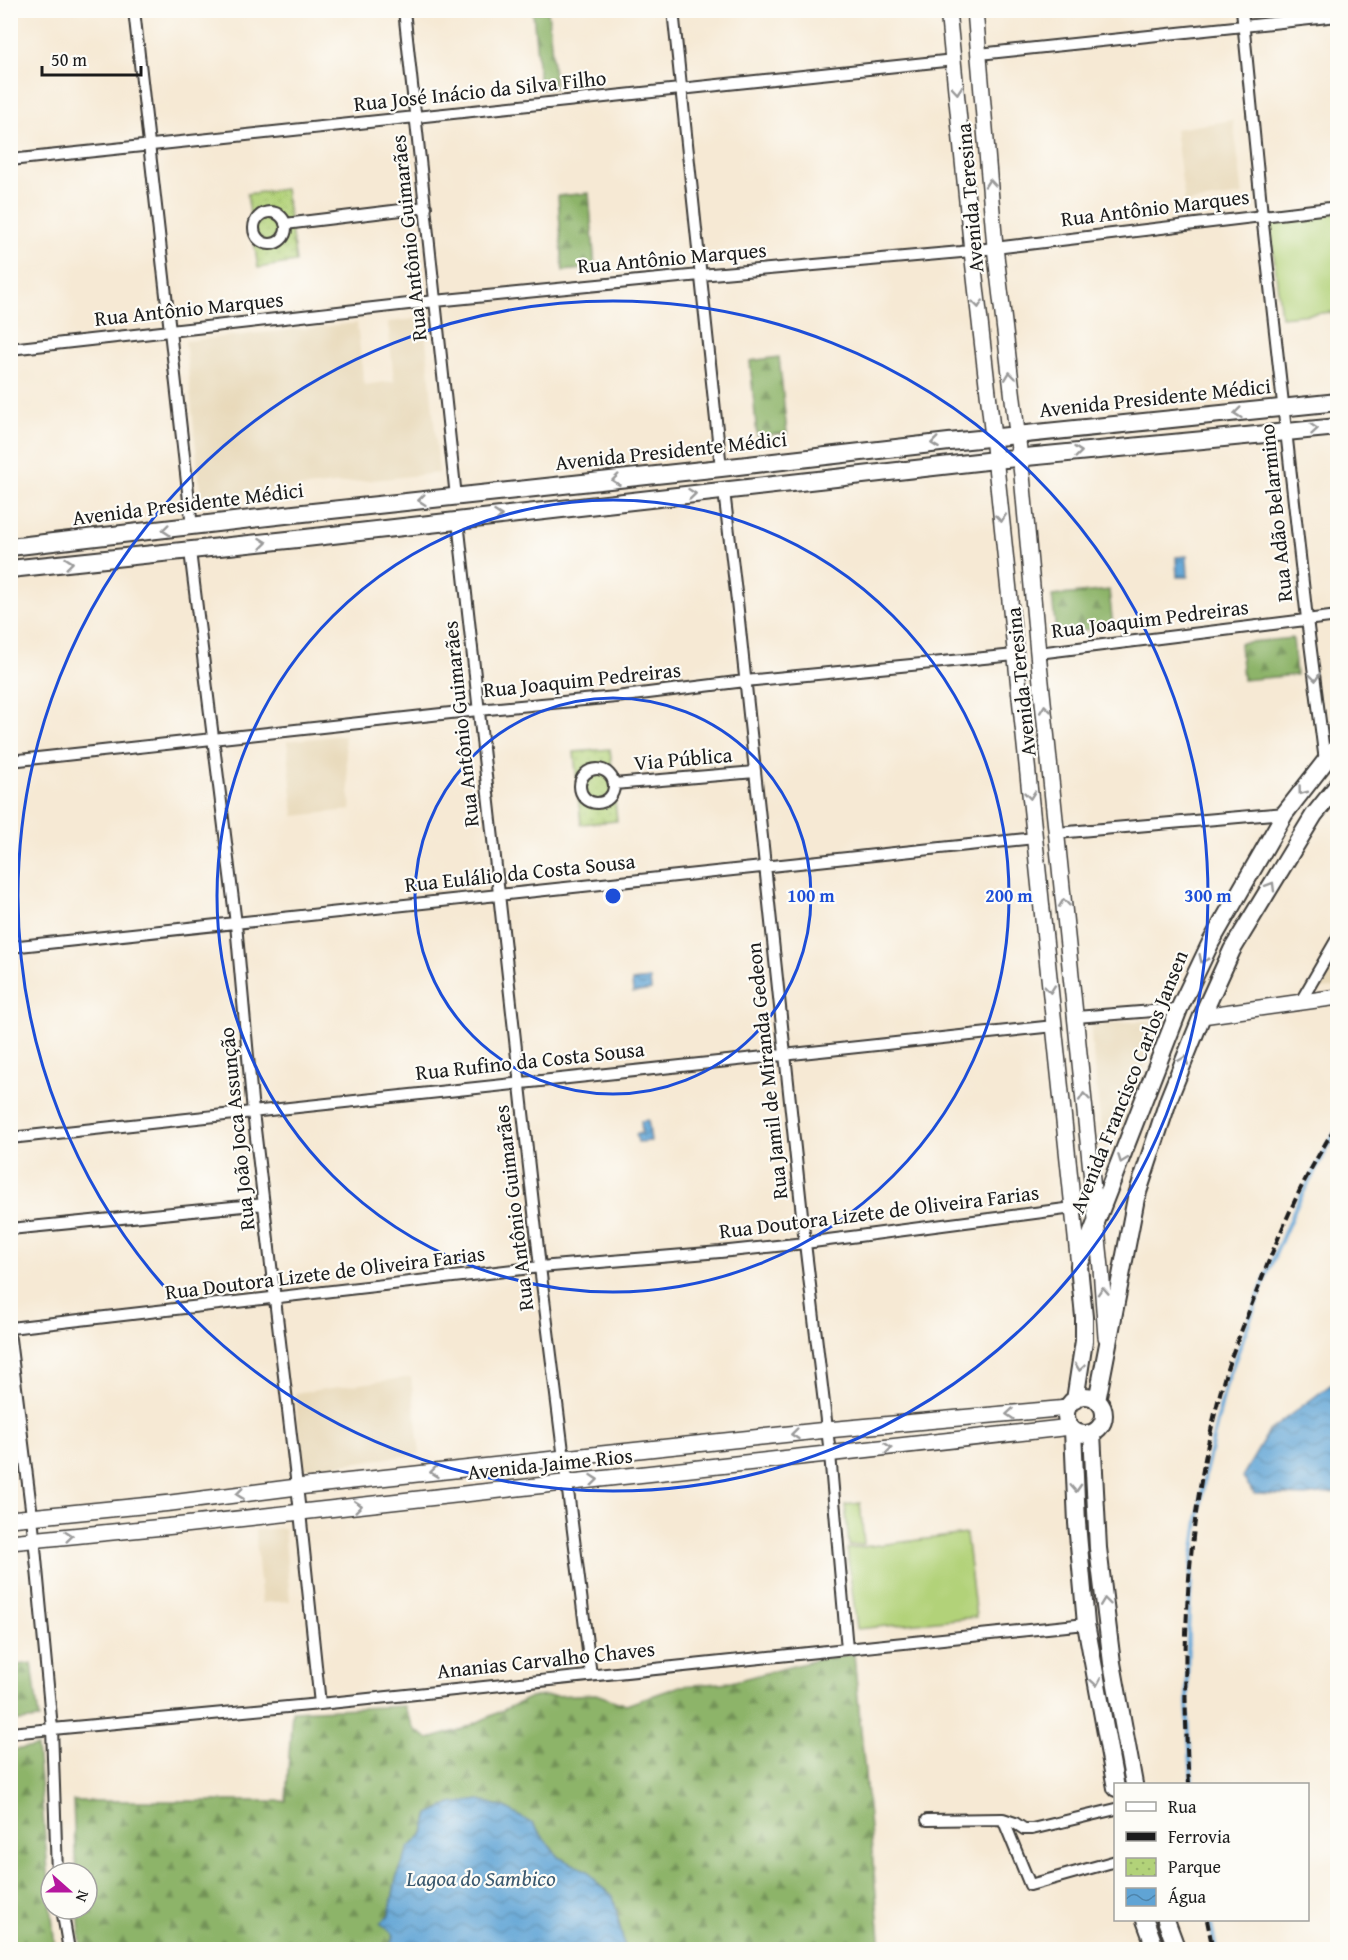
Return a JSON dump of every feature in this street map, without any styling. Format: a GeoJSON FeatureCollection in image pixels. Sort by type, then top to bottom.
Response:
{"type":"FeatureCollection","features":[{"type":"Feature","properties":{"kind":"main road","name":"Avenida Teresina"},"geometry":{"type":"LineString","coordinates":[[948,10],[1079,1266]]}},
{"type":"Feature","properties":{"kind":"main road","name":"Avenida Teresina"},"geometry":{"type":"LineString","coordinates":[[975,10],[995,247],[1020,457],[1097,1223],[1107,1349]]}},
{"type":"Feature","properties":{"kind":"main road","name":"Avenida Presidente Médici"},"geometry":{"type":"LineString","coordinates":[[10,547],[993,437],[1338,402]]}},
{"type":"Feature","properties":{"kind":"main road"},"geometry":{"type":"LineString","coordinates":[[10,569],[190,551],[1020,457],[1338,427]]}},
{"type":"Feature","properties":{"kind":"main road"},"geometry":{"type":"LineString","coordinates":[[848,454],[850,476]]}},
{"type":"Feature","properties":{"kind":"main road"},"geometry":{"type":"LineString","coordinates":[[294,514],[297,539]]}},
{"type":"Feature","properties":{"kind":"main road","name":"Avenida Francisco Carlos Jansen"},"geometry":{"type":"LineString","coordinates":[[1115,1783],[1086,1624],[1072,1428],[1067,1418],[1072,1404],[1084,1341],[1079,1266],[1179,1009],[1211,942],[1286,813],[1338,745]]}},
{"type":"Feature","properties":{"kind":"main road"},"geometry":{"type":"LineString","coordinates":[[1027,766],[1051,763]]}},
{"type":"Feature","properties":{"kind":"main road","name":"Avenida Francisco Carlos Jansen"},"geometry":{"type":"LineString","coordinates":[[1134,1783],[1112,1663],[1098,1548],[1092,1433],[1101,1426],[1104,1415],[1097,1401],[1136,1198],[1169,1098],[1232,950],[1314,814],[1330,802],[1338,785]]}},
{"type":"Feature","properties":{"kind":"main road"},"geometry":{"type":"LineString","coordinates":[[1047,956],[1069,953]]}},
{"type":"Feature","properties":{"kind":"main road"},"geometry":{"type":"LineString","coordinates":[[1202,1016],[1338,997]]}},
{"type":"Feature","properties":{"kind":"main road"},"geometry":{"type":"LineString","coordinates":[[1148,1090],[1169,1098]]}},
{"type":"Feature","properties":{"kind":"main road"},"geometry":{"type":"LineString","coordinates":[[1072,1404],[1086,1397],[1097,1401]]}},
{"type":"Feature","properties":{"kind":"main road","name":"Avenida Jaime Rios"},"geometry":{"type":"LineString","coordinates":[[10,1519],[1072,1404]]}},
{"type":"Feature","properties":{"kind":"main road"},"geometry":{"type":"LineString","coordinates":[[1072,1428],[1082,1434],[1092,1433]]}},
{"type":"Feature","properties":{"kind":"main road","name":"Avenida Jaime Rios"},"geometry":{"type":"LineString","coordinates":[[10,1542],[1072,1428]]}},
{"type":"Feature","properties":{"kind":"main road"},"geometry":{"type":"LineString","coordinates":[[171,1503],[174,1526]]}},
{"type":"Feature","properties":{"kind":"main road"},"geometry":{"type":"LineString","coordinates":[[1145,1921],[1156,1950]]}},
{"type":"Feature","properties":{"kind":"main road"},"geometry":{"type":"LineString","coordinates":[[1166,1921],[1177,1950]]}},
{"type":"Feature","properties":{"kind":"street"},"geometry":{"type":"LineString","coordinates":[[134,10],[192,527]]}},
{"type":"Feature","properties":{"kind":"street","name":"Rua Antônio Guimarães"},"geometry":{"type":"LineString","coordinates":[[404,10],[456,497]]}},
{"type":"Feature","properties":{"kind":"street"},"geometry":{"type":"LineString","coordinates":[[673,10],[721,468]]}},
{"type":"Feature","properties":{"kind":"street","name":"Rua Adão Belarmino"},"geometry":{"type":"LineString","coordinates":[[1242,10],[1262,215],[1325,761]]}},
{"type":"Feature","properties":{"kind":"street"},"geometry":{"type":"LineString","coordinates":[[979,54],[1338,16]]}},
{"type":"Feature","properties":{"kind":"street","name":"Rua José Inácio da Silva Filho"},"geometry":{"type":"LineString","coordinates":[[10,160],[954,60]]}},
{"type":"Feature","properties":{"kind":"street"},"geometry":{"type":"LineString","coordinates":[[285,224],[426,207]]}},
{"type":"Feature","properties":{"kind":"street","name":"Rua Antônio Marques"},"geometry":{"type":"LineString","coordinates":[[10,349],[435,301],[972,251],[1338,207]]}},
{"type":"Feature","properties":{"kind":"street","name":"Rua Jamil de Miranda Gedeon"},"geometry":{"type":"LineString","coordinates":[[724,491],[830,1454],[847,1649]]}},
{"type":"Feature","properties":{"kind":"street","name":"Rua Antônio Guimarães"},"geometry":{"type":"LineString","coordinates":[[458,521],[540,1267],[591,1675]]}},
{"type":"Feature","properties":{"kind":"street","name":"Rua João Joca Assunção"},"geometry":{"type":"LineString","coordinates":[[190,551],[236,924],[253,1113],[320,1704]]}},
{"type":"Feature","properties":{"kind":"street","name":"Rua Joaquim Pedreiras"},"geometry":{"type":"LineString","coordinates":[[1038,653],[1338,616]]}},
{"type":"Feature","properties":{"kind":"street","name":"Rua Joaquim Pedreiras"},"geometry":{"type":"LineString","coordinates":[[10,761],[616,697],[745,681],[1015,655]]}},
{"type":"Feature","properties":{"kind":"street","name":"Via Pública"},"geometry":{"type":"LineString","coordinates":[[614,784],[755,772]]}},
{"type":"Feature","properties":{"kind":"street"},"geometry":{"type":"LineString","coordinates":[[1057,833],[1286,813]]}},
{"type":"Feature","properties":{"kind":"street","name":"Rua Eulálio da Costa Sousa"},"geometry":{"type":"LineString","coordinates":[[10,947],[1035,838]]}},
{"type":"Feature","properties":{"kind":"street"},"geometry":{"type":"LineString","coordinates":[[1301,1001],[1338,937]]}},
{"type":"Feature","properties":{"kind":"street"},"geometry":{"type":"LineString","coordinates":[[1076,1017],[1179,1009]]}},
{"type":"Feature","properties":{"kind":"street","name":"Rua Rufino da Costa Sousa"},"geometry":{"type":"LineString","coordinates":[[10,1138],[1054,1026]]}},
{"type":"Feature","properties":{"kind":"street"},"geometry":{"type":"LineString","coordinates":[[10,1229],[264,1204]]}},
{"type":"Feature","properties":{"kind":"street","name":"Rua Doutora Lizete de Oliveira Farias"},"geometry":{"type":"LineString","coordinates":[[10,1328],[540,1267],[805,1243],[1073,1208]]}},
{"type":"Feature","properties":{"kind":"street"},"geometry":{"type":"LineString","coordinates":[[10,1339],[32,1516],[52,1728],[57,1861]]}},
{"type":"Feature","properties":{"kind":"street","name":"Ananias Carvalho Chaves"},"geometry":{"type":"LineString","coordinates":[[10,1733],[320,1704],[1086,1624]]}},
{"type":"Feature","properties":{"kind":"street"},"geometry":{"type":"LineString","coordinates":[[927,1820],[1003,1819],[1024,1829],[1032,1829],[1114,1809]]}},
{"type":"Feature","properties":{"kind":"street"},"geometry":{"type":"LineString","coordinates":[[1003,1819],[1030,1885],[1114,1862]]}},
{"type":"Feature","properties":{"kind":"street"},"geometry":{"type":"LineString","coordinates":[[64,1921],[69,1950]]}},
{"type":"Feature","properties":{"kind":"shaded area"},"geometry":{"type":"Polygon","coordinates":[[[1233,120],[1243,195],[1185,203],[1175,129],[1233,120]]]}},
{"type":"Feature","properties":{"kind":"shaded area"},"geometry":{"type":"Polygon","coordinates":[[[424,318],[439,473],[201,498],[185,341],[357,323],[364,385],[394,381],[388,322],[424,318]]]}},
{"type":"Feature","properties":{"kind":"shaded area"},"geometry":{"type":"Polygon","coordinates":[[[344,735],[351,810],[294,816],[287,741],[344,735]]]}},
{"type":"Feature","properties":{"kind":"shaded area"},"geometry":{"type":"Polygon","coordinates":[[[1337,951],[1337,987],[1322,989],[1319,984],[1337,951]]]}},
{"type":"Feature","properties":{"kind":"shaded area"},"geometry":{"type":"Polygon","coordinates":[[[1162,1019],[1121,1131],[1101,1129],[1090,1025],[1162,1019]]]}},
{"type":"Feature","properties":{"kind":"shaded area"},"geometry":{"type":"Polygon","coordinates":[[[411,1377],[420,1454],[303,1469],[295,1393],[411,1377]]]}},
{"type":"Feature","properties":{"kind":"shaded area"},"geometry":{"type":"Polygon","coordinates":[[[284,1528],[290,1601],[262,1603],[255,1530],[284,1528]]]}},
{"type":"Feature","properties":{"kind":"green space"},"geometry":{"type":"Polygon","coordinates":[[[548,11],[555,88],[540,89],[533,12],[548,11]]]}},
{"type":"Feature","properties":{"kind":"green space"},"geometry":{"type":"Polygon","coordinates":[[[285,189],[296,262],[258,268],[247,194],[285,189]]]}},
{"type":"Feature","properties":{"kind":"green space"},"geometry":{"type":"Polygon","coordinates":[[[589,193],[595,268],[563,271],[558,196],[589,193]]]}},
{"type":"Feature","properties":{"kind":"green space"},"geometry":{"type":"Polygon","coordinates":[[[1338,213],[1337,344],[1332,312],[1281,317],[1270,222],[1338,213]]]}},
{"type":"Feature","properties":{"kind":"green space"},"geometry":{"type":"Polygon","coordinates":[[[779,357],[787,433],[757,436],[750,361],[779,357]]]}},
{"type":"Feature","properties":{"kind":"green space"},"geometry":{"type":"Polygon","coordinates":[[[1109,590],[1113,627],[1056,633],[1052,596],[1109,590]]]}},
{"type":"Feature","properties":{"kind":"green space"},"geometry":{"type":"Polygon","coordinates":[[[1293,638],[1296,675],[1243,680],[1240,643],[1293,638]]]}},
{"type":"Feature","properties":{"kind":"green space"},"geometry":{"type":"Polygon","coordinates":[[[610,749],[617,821],[581,824],[574,752],[610,749]]]}},
{"type":"Feature","properties":{"kind":"green space"},"geometry":{"type":"Polygon","coordinates":[[[860,1503],[864,1544],[849,1546],[845,1505],[860,1503]]]}},
{"type":"Feature","properties":{"kind":"green space"},"geometry":{"type":"Polygon","coordinates":[[[966,1534],[976,1617],[857,1629],[847,1549],[966,1534]]]}},
{"type":"Feature","properties":{"kind":"green space"},"geometry":{"type":"Polygon","coordinates":[[[854,1654],[881,1949],[625,1949],[612,1896],[588,1871],[558,1857],[533,1824],[429,1814],[424,1833],[409,1849],[396,1879],[389,1915],[394,1936],[390,1949],[81,1949],[79,1921],[99,1921],[99,1861],[76,1861],[73,1801],[286,1801],[292,1711],[404,1706],[414,1729],[429,1739],[463,1729],[531,1697],[596,1694],[626,1705],[680,1686],[731,1682],[824,1658],[854,1654]]]}},
{"type":"Feature","properties":{"kind":"green space"},"geometry":{"type":"Polygon","coordinates":[[[32,1663],[39,1719],[11,1722],[11,1666],[32,1663]]]}},
{"type":"Feature","properties":{"kind":"green space"},"geometry":{"type":"Polygon","coordinates":[[[37,1747],[47,1861],[39,1861],[39,1921],[53,1921],[55,1949],[11,1949],[11,1750],[37,1747]]]}},
{"type":"Feature","properties":{"kind":"water"},"geometry":{"type":"Polygon","coordinates":[[[1187,556],[1188,577],[1177,577],[1176,557],[1187,556]]]}},
{"type":"Feature","properties":{"kind":"water"},"geometry":{"type":"Polygon","coordinates":[[[650,979],[651,990],[633,993],[632,981],[650,979]]]}},
{"type":"Feature","properties":{"kind":"water"},"geometry":{"type":"Polygon","coordinates":[[[648,1120],[651,1141],[638,1142],[636,1134],[642,1133],[641,1121],[648,1120]]]}},
{"type":"Feature","properties":{"kind":"water"},"geometry":{"type":"Polygon","coordinates":[[[1337,1380],[1337,1492],[1305,1496],[1255,1494],[1242,1477],[1269,1431],[1337,1380]]]}},
{"type":"Feature","properties":{"kind":"water","name":"Lagoa do Sambico"},"geometry":{"type":"Polygon","coordinates":[[[480,1800],[505,1808],[533,1824],[558,1857],[588,1871],[600,1886],[613,1896],[625,1949],[390,1949],[394,1936],[380,1923],[389,1915],[396,1879],[409,1848],[424,1833],[429,1814],[451,1804],[480,1800]]]}},
{"type":"Feature","properties":{"kind":"waterway"},"geometry":{"type":"LineString","coordinates":[[1192,1783],[1187,1701],[1188,1631],[1192,1563],[1205,1473],[1226,1384],[1268,1271],[1296,1206],[1338,1128]]}},
{"type":"Feature","properties":{"kind":"waterway"},"geometry":{"type":"LineString","coordinates":[[1210,1921],[1216,1950]]}},
{"type":"Feature","properties":{"kind":"railway"},"geometry":{"type":"LineString","coordinates":[[1189,1783],[1185,1682],[1189,1580],[1201,1480],[1211,1429],[1228,1365],[1270,1258],[1303,1185],[1338,1122]]}},
{"type":"Feature","properties":{"kind":"railway"},"geometry":{"type":"LineString","coordinates":[[1207,1921],[1213,1950]]}}]}
